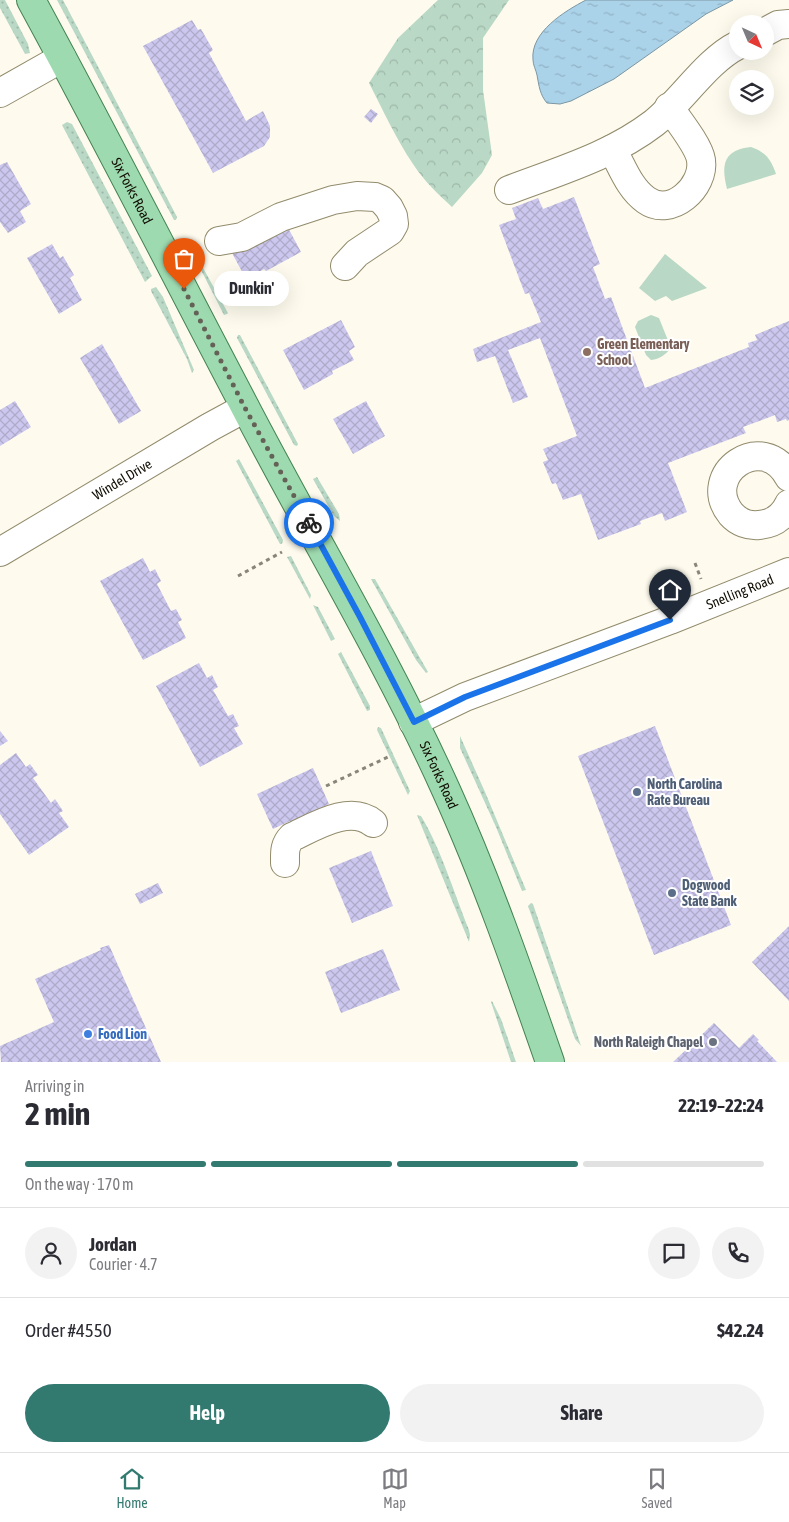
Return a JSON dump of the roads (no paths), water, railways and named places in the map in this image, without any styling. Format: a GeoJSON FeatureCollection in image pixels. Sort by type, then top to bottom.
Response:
{"type":"FeatureCollection","features":[{"type":"Feature","properties":{"kind":"main road","name":"Six Forks Road"},"geometry":{"type":"LineString","coordinates":[[31,0],[245,408],[343,586],[414,722],[446,790],[480,871],[550,1062]]}},
{"type":"Feature","properties":{"kind":"street"},"geometry":{"type":"LineString","coordinates":[[774,28],[789,24]]}},
{"type":"Feature","properties":{"kind":"street"},"geometry":{"type":"LineString","coordinates":[[509,190],[594,158],[612,149],[654,122],[729,50]]}},
{"type":"Feature","properties":{"kind":"street"},"geometry":{"type":"LineString","coordinates":[[0,93],[62,58]]}},
{"type":"Feature","properties":{"kind":"street"},"geometry":{"type":"LineString","coordinates":[[612,149],[634,188],[647,201],[668,205],[688,194],[696,184],[701,171],[701,158],[696,147],[669,107]]}},
{"type":"Feature","properties":{"kind":"street"},"geometry":{"type":"LineString","coordinates":[[219,241],[242,237],[281,217],[333,200],[358,196],[375,197],[382,200],[393,216],[394,224],[390,231],[357,253],[345,266]]}},
{"type":"Feature","properties":{"kind":"street","name":"Windel Drive"},"geometry":{"type":"LineString","coordinates":[[0,552],[245,408]]}},
{"type":"Feature","properties":{"kind":"street"},"geometry":{"type":"LineString","coordinates":[[789,476],[785,469],[776,461],[766,457],[754,456],[743,459],[733,466],[726,475],[723,486],[723,498],[727,508],[734,517],[744,523],[755,526],[777,520],[785,512],[789,504]]}},
{"type":"Feature","properties":{"kind":"street","name":"Snelling Road"},"geometry":{"type":"LineString","coordinates":[[414,722],[465,697],[670,620],[789,572]]}},
{"type":"Feature","properties":{"kind":"street"},"geometry":{"type":"LineString","coordinates":[[285,863],[287,841],[329,820],[352,815],[362,817],[373,823]]}},
{"type":"Feature","properties":{"kind":"water"},"geometry":{"type":"Polygon","coordinates":[[[586,0],[733,0],[706,14],[614,79],[571,101],[560,104],[547,103],[540,90],[533,62],[537,40],[559,16],[586,0]]]}},
{"type":"Feature","properties":{"kind":"place","name":"Dunkin'"},"geometry":{"type":"Point","coordinates":[184,289]}},
{"type":"Feature","properties":{"kind":"place","name":"Green Elementary School"},"geometry":{"type":"Point","coordinates":[587,352]}},
{"type":"Feature","properties":{"kind":"place","name":"North Carolina Rate Bureau"},"geometry":{"type":"Point","coordinates":[637,792]}},
{"type":"Feature","properties":{"kind":"place","name":"Dogwood State Bank"},"geometry":{"type":"Point","coordinates":[672,893]}},
{"type":"Feature","properties":{"kind":"place","name":"Food Lion"},"geometry":{"type":"Point","coordinates":[88,1034]}},
{"type":"Feature","properties":{"kind":"place","name":"North Raleigh Chapel"},"geometry":{"type":"Point","coordinates":[713,1042]}}]}
